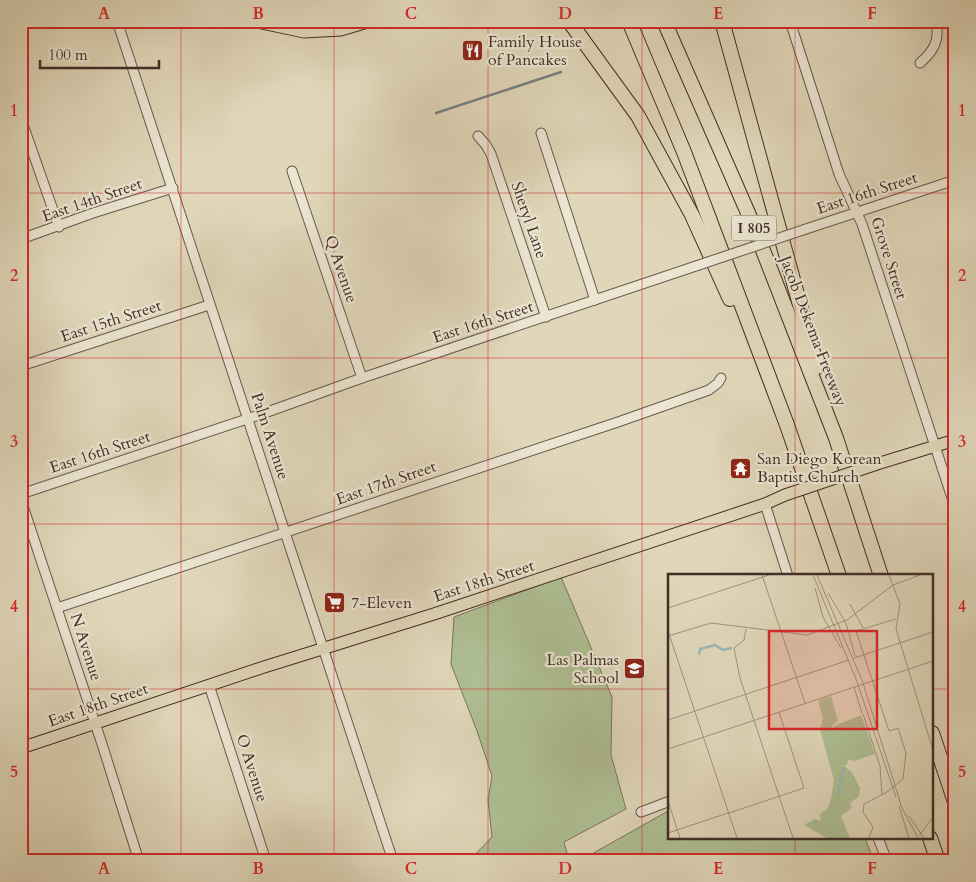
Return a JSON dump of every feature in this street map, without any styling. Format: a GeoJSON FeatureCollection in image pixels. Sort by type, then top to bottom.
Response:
{"type":"FeatureCollection","features":[{"type":"Feature","properties":{"kind":"highway"},"geometry":{"type":"LineString","coordinates":[[569,21],[638,116],[692,215],[732,302],[761,375],[791,436]]}},
{"type":"Feature","properties":{"kind":"highway","name":"I 805"},"geometry":{"type":"LineString","coordinates":[[628,21],[684,152],[791,436],[838,574]]}},
{"type":"Feature","properties":{"kind":"highway","name":"Jacob Dekema Freeway"},"geometry":{"type":"LineString","coordinates":[[664,21],[752,222],[836,438],[880,574]]}},
{"type":"Feature","properties":{"kind":"highway"},"geometry":{"type":"LineString","coordinates":[[722,21],[836,438]]}},
{"type":"Feature","properties":{"kind":"highway"},"geometry":{"type":"LineString","coordinates":[[934,739],[955,802]]}},
{"type":"Feature","properties":{"kind":"highway"},"geometry":{"type":"LineString","coordinates":[[931,840],[938,861]]}},
{"type":"Feature","properties":{"kind":"main road"},"geometry":{"type":"LineString","coordinates":[[252,21],[304,32],[341,30],[371,21]]}},
{"type":"Feature","properties":{"kind":"main road","name":"East 18th Street"},"geometry":{"type":"LineString","coordinates":[[21,748],[324,648],[434,614],[765,504],[785,495],[877,464],[955,440]]}},
{"type":"Feature","properties":{"kind":"street","name":"Palm Avenue"},"geometry":{"type":"LineString","coordinates":[[117,21],[393,861]]}},
{"type":"Feature","properties":{"kind":"street","name":"Grove Street"},"geometry":{"type":"LineString","coordinates":[[790,21],[840,174],[858,211],[955,507]]}},
{"type":"Feature","properties":{"kind":"street"},"geometry":{"type":"LineString","coordinates":[[920,63],[931,54],[936,42],[936,21]]}},
{"type":"Feature","properties":{"kind":"street"},"geometry":{"type":"LineString","coordinates":[[21,119],[59,227]]}},
{"type":"Feature","properties":{"kind":"street"},"geometry":{"type":"LineString","coordinates":[[541,133],[595,300]]}},
{"type":"Feature","properties":{"kind":"street","name":"Sheryl Lane"},"geometry":{"type":"LineString","coordinates":[[478,136],[491,154],[546,316]]}},
{"type":"Feature","properties":{"kind":"street","name":"Q Avenue"},"geometry":{"type":"LineString","coordinates":[[292,171],[362,378]]}},
{"type":"Feature","properties":{"kind":"street","name":"East 16th Street"},"geometry":{"type":"LineString","coordinates":[[21,494],[248,419],[362,378],[858,211],[955,180]]}},
{"type":"Feature","properties":{"kind":"street","name":"East 14th Street"},"geometry":{"type":"LineString","coordinates":[[21,239],[59,227],[93,213],[173,188]]}},
{"type":"Feature","properties":{"kind":"street","name":"East 15th Street"},"geometry":{"type":"LineString","coordinates":[[21,366],[209,305]]}},
{"type":"Feature","properties":{"kind":"street","name":"East 17th Street"},"geometry":{"type":"LineString","coordinates":[[57,608],[618,422],[709,390],[721,378]]}},
{"type":"Feature","properties":{"kind":"street","name":"N Avenue"},"geometry":{"type":"LineString","coordinates":[[21,500],[96,724],[139,861]]}},
{"type":"Feature","properties":{"kind":"street"},"geometry":{"type":"LineString","coordinates":[[765,504],[787,574]]}},
{"type":"Feature","properties":{"kind":"street","name":"O Avenue"},"geometry":{"type":"LineString","coordinates":[[209,686],[266,861]]}},
{"type":"Feature","properties":{"kind":"street"},"geometry":{"type":"LineString","coordinates":[[640,812],[668,802]]}},
{"type":"Feature","properties":{"kind":"street"},"geometry":{"type":"LineString","coordinates":[[879,840],[887,861]]}},
{"type":"Feature","properties":{"kind":"green space"},"geometry":{"type":"Polygon","coordinates":[[[561,577],[612,697],[611,755],[626,809],[564,842],[569,861],[469,861],[492,837],[488,800],[492,776],[451,664],[454,617],[561,577]]]}},
{"type":"Feature","properties":{"kind":"green space"},"geometry":{"type":"Polygon","coordinates":[[[668,811],[668,840],[866,840],[874,861],[590,861],[590,855],[668,811]]]}},
{"type":"Feature","properties":{"kind":"waterway"},"geometry":{"type":"LineString","coordinates":[[436,113],[561,72]]}},
{"type":"Feature","properties":{"kind":"place","name":"Family House of Pancakes"},"geometry":{"type":"Point","coordinates":[472,51]}},
{"type":"Feature","properties":{"kind":"place","name":"San Diego Korean Baptist Church"},"geometry":{"type":"Point","coordinates":[741,468]}},
{"type":"Feature","properties":{"kind":"place","name":"7-Eleven"},"geometry":{"type":"Point","coordinates":[335,603]}},
{"type":"Feature","properties":{"kind":"place","name":"Las Palmas School"},"geometry":{"type":"Point","coordinates":[635,669]}}]}
